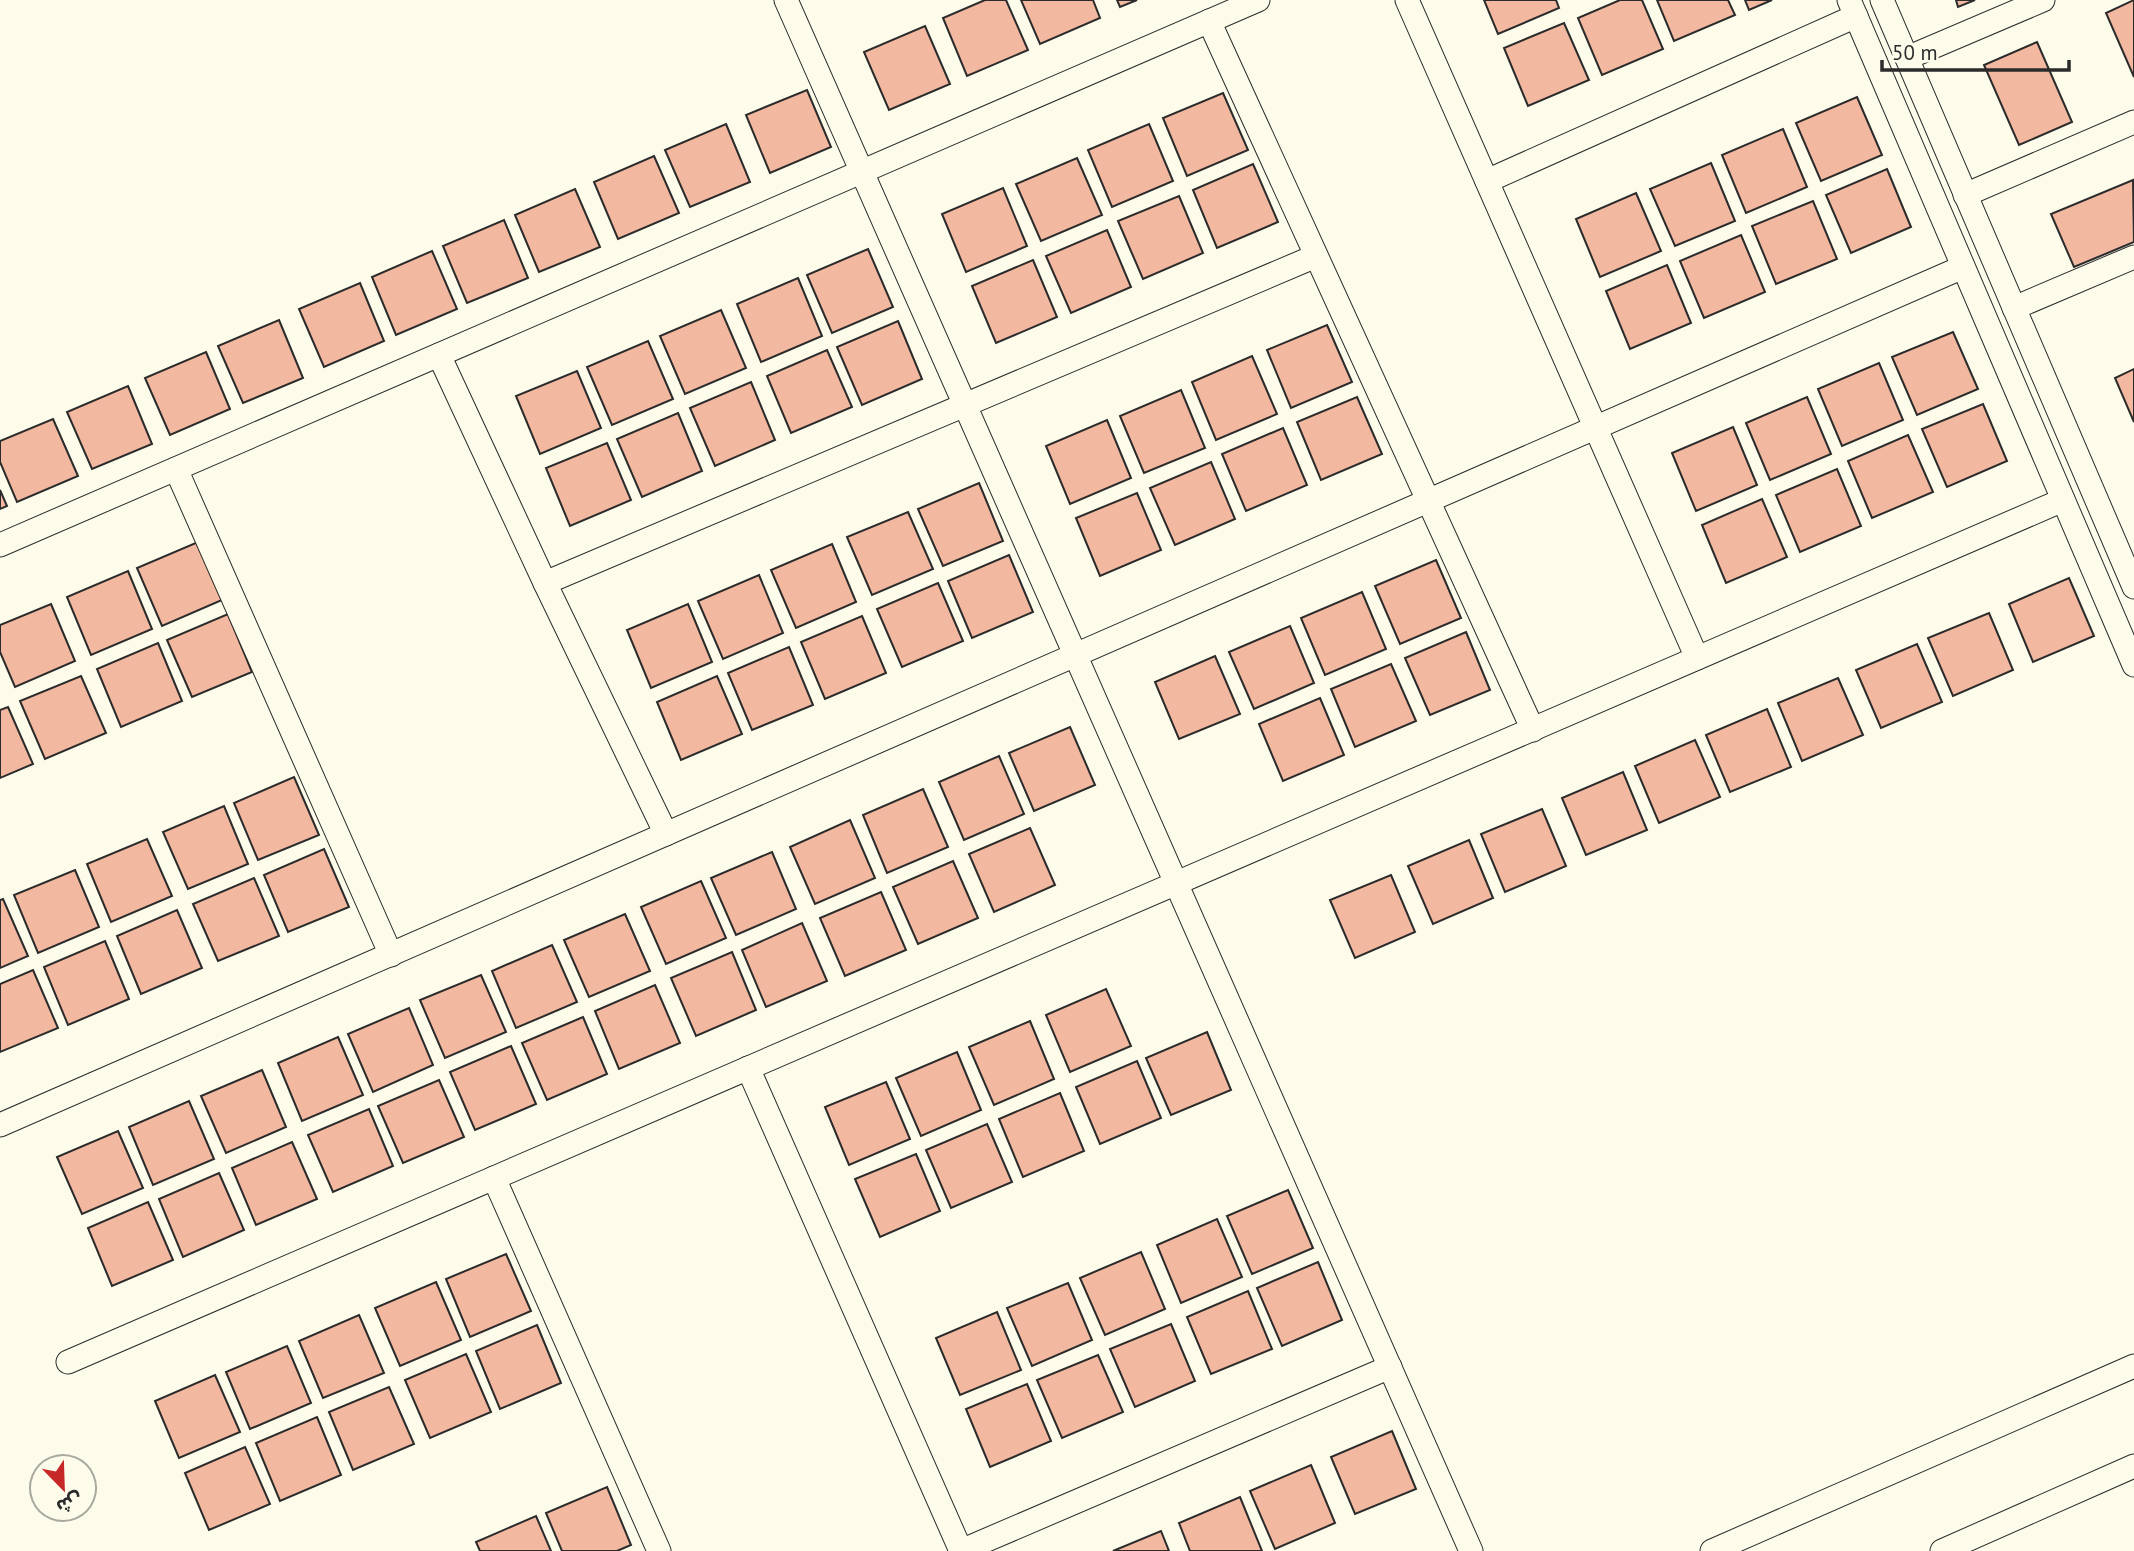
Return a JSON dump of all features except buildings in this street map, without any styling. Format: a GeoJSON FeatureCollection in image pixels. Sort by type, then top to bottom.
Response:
{"type":"FeatureCollection","features":[{"type":"Feature","properties":{"kind":"street"},"geometry":{"type":"LineString","coordinates":[[786,0],[1471,1551]]}},
{"type":"Feature","properties":{"kind":"street"},"geometry":{"type":"LineString","coordinates":[[0,545],[1258,0]]}},
{"type":"Feature","properties":{"kind":"street"},"geometry":{"type":"LineString","coordinates":[[1407,0],[1697,658]]}},
{"type":"Feature","properties":{"kind":"street"},"geometry":{"type":"LineString","coordinates":[[1882,0],[2134,587]]}},
{"type":"Feature","properties":{"kind":"street"},"geometry":{"type":"LineString","coordinates":[[1907,58],[2043,0]]}},
{"type":"Feature","properties":{"kind":"street"},"geometry":{"type":"LineString","coordinates":[[1487,181],[1852,8],[2134,665]]}},
{"type":"Feature","properties":{"kind":"street"},"geometry":{"type":"LineString","coordinates":[[1209,21],[1533,730]]}},
{"type":"Feature","properties":{"kind":"street"},"geometry":{"type":"LineString","coordinates":[[1965,195],[2134,122]]}},
{"type":"Feature","properties":{"kind":"street"},"geometry":{"type":"LineString","coordinates":[[545,583],[1317,256]]}},
{"type":"Feature","properties":{"kind":"street"},"geometry":{"type":"LineString","coordinates":[[2014,308],[2134,257]]}},
{"type":"Feature","properties":{"kind":"street"},"geometry":{"type":"LineString","coordinates":[[0,1125],[1963,267]]}},
{"type":"Feature","properties":{"kind":"street"},"geometry":{"type":"LineString","coordinates":[[439,355],[666,834]]}},
{"type":"Feature","properties":{"kind":"street"},"geometry":{"type":"LineString","coordinates":[[176,469],[391,954]]}},
{"type":"Feature","properties":{"kind":"street"},"geometry":{"type":"LineString","coordinates":[[68,1362],[2063,500]]}},
{"type":"Feature","properties":{"kind":"street"},"geometry":{"type":"LineString","coordinates":[[748,1068],[961,1551],[1390,1367]]}},
{"type":"Feature","properties":{"kind":"street"},"geometry":{"type":"LineString","coordinates":[[494,1178],[659,1551]]}},
{"type":"Feature","properties":{"kind":"street"},"geometry":{"type":"LineString","coordinates":[[1712,1551],[2134,1366]]}},
{"type":"Feature","properties":{"kind":"street"},"geometry":{"type":"LineString","coordinates":[[1942,1551],[2134,1466]]}}]}
